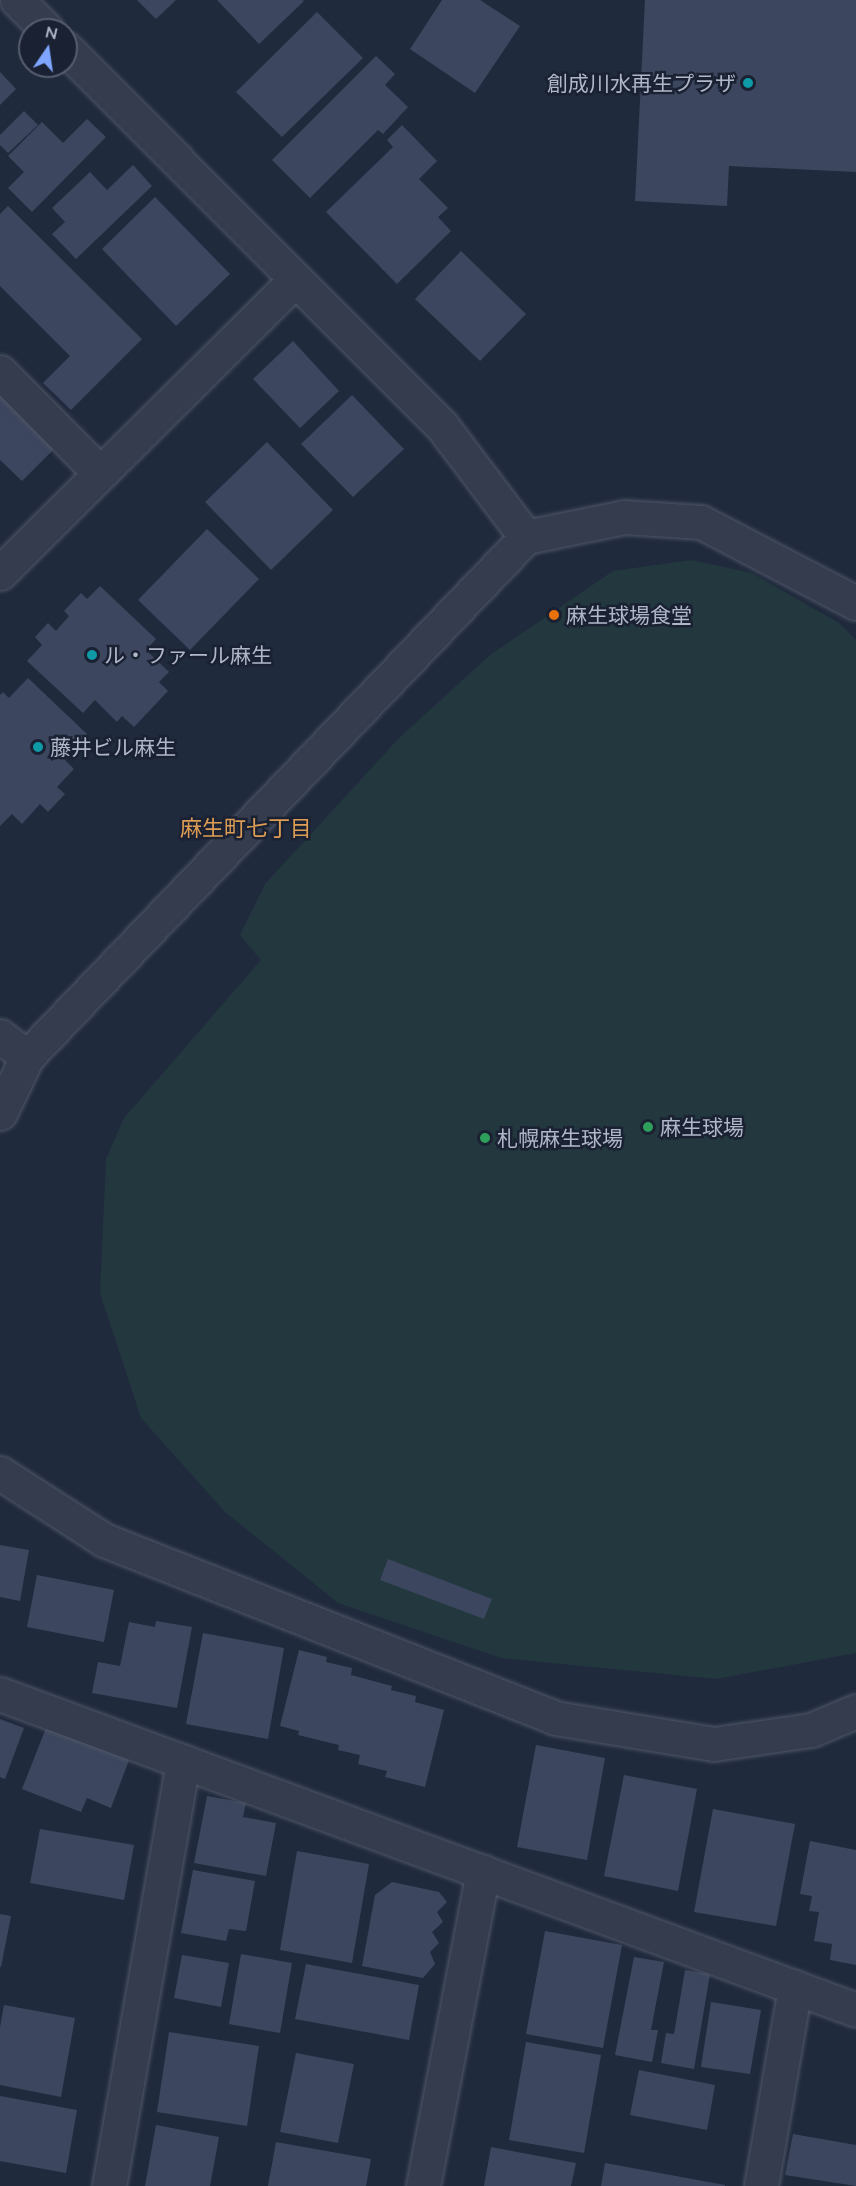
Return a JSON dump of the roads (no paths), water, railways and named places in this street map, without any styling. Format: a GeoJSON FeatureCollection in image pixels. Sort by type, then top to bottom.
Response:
{"type":"FeatureCollection","features":[{"type":"Feature","properties":{"kind":"street"},"geometry":{"type":"LineString","coordinates":[[17,0],[35,18]]}},
{"type":"Feature","properties":{"kind":"street"},"geometry":{"type":"LineString","coordinates":[[78,61],[442,426],[526,537]]}},
{"type":"Feature","properties":{"kind":"street"},"geometry":{"type":"LineString","coordinates":[[0,573],[295,280]]}},
{"type":"Feature","properties":{"kind":"street"},"geometry":{"type":"LineString","coordinates":[[0,372],[100,473]]}},
{"type":"Feature","properties":{"kind":"street"},"geometry":{"type":"LineString","coordinates":[[0,1113],[27,1057],[526,537],[624,518],[701,522],[856,603]]}},
{"type":"Feature","properties":{"kind":"street"},"geometry":{"type":"LineString","coordinates":[[0,1036],[27,1057]]}},
{"type":"Feature","properties":{"kind":"street"},"geometry":{"type":"LineString","coordinates":[[0,1473],[104,1540],[555,1718],[714,1744],[812,1730],[856,1711]]}},
{"type":"Feature","properties":{"kind":"street"},"geometry":{"type":"LineString","coordinates":[[0,1694],[856,2010]]}},
{"type":"Feature","properties":{"kind":"street"},"geometry":{"type":"LineString","coordinates":[[109,2186],[183,1761]]}},
{"type":"Feature","properties":{"kind":"street"},"geometry":{"type":"LineString","coordinates":[[423,2186],[483,1872]]}},
{"type":"Feature","properties":{"kind":"street"},"geometry":{"type":"LineString","coordinates":[[761,2186],[795,1988]]}},
{"type":"Feature","properties":{"kind":"place","name":"創成川水再生プラザ"},"geometry":{"type":"Point","coordinates":[748,83]}},
{"type":"Feature","properties":{"kind":"place","name":"麻生球場食堂"},"geometry":{"type":"Point","coordinates":[554,615]}},
{"type":"Feature","properties":{"kind":"place","name":"ル・ファール麻生"},"geometry":{"type":"Point","coordinates":[92,655]}},
{"type":"Feature","properties":{"kind":"place","name":"藤井ビル麻生"},"geometry":{"type":"Point","coordinates":[38,747]}},
{"type":"Feature","properties":{"kind":"place","name":"麻生球場"},"geometry":{"type":"Point","coordinates":[648,1127]}},
{"type":"Feature","properties":{"kind":"place","name":"札幌麻生球場"},"geometry":{"type":"Point","coordinates":[485,1138]}},
{"type":"Feature","properties":{"kind":"district","name":"麻生町七丁目"},"geometry":{"type":"Point","coordinates":[246,829]}}]}
